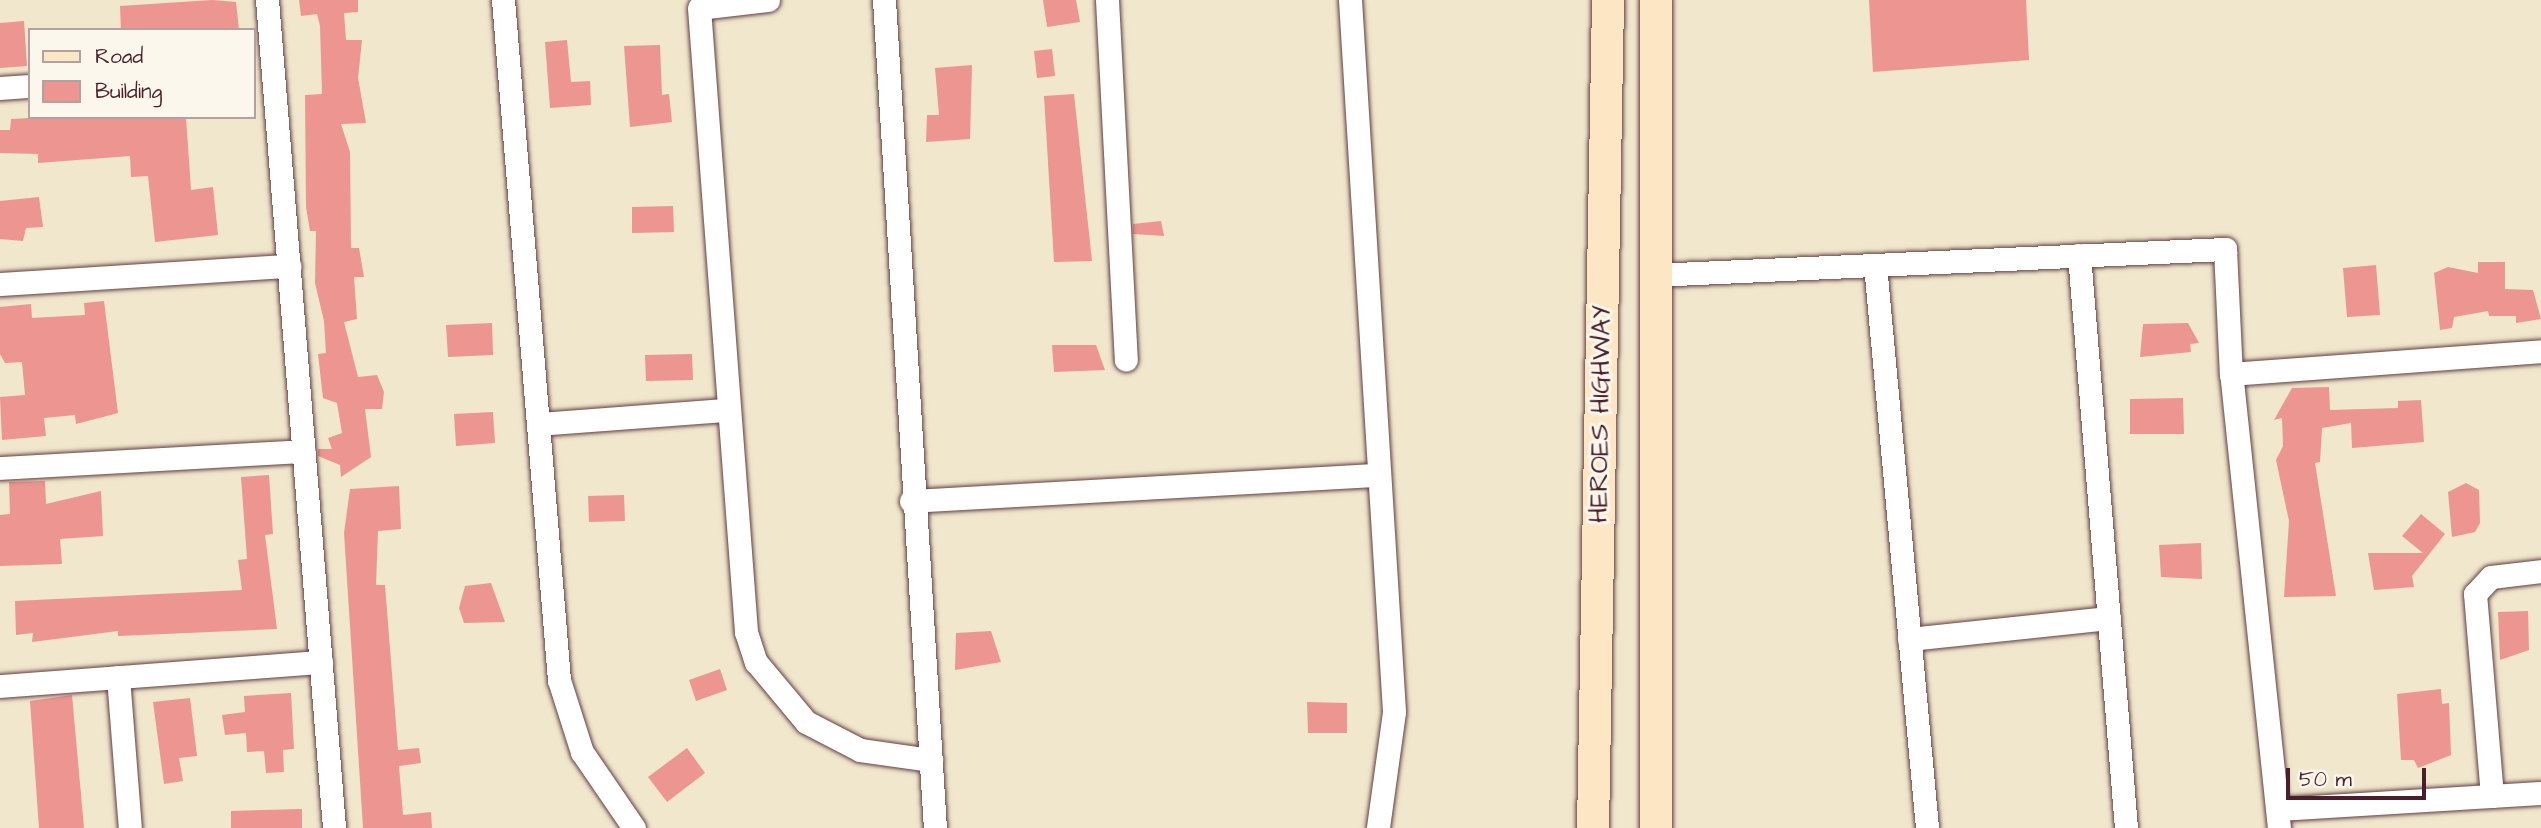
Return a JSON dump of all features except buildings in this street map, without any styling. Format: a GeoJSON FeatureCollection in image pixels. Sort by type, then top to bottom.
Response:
{"type":"FeatureCollection","features":[{"type":"Feature","properties":{"kind":"main road","name":"HEROES HIGHWAY"},"geometry":{"type":"LineString","coordinates":[[1594,828],[1608,0]]}},
{"type":"Feature","properties":{"kind":"main road","name":"HEROES HIGHWAY"},"geometry":{"type":"LineString","coordinates":[[1656,0],[1656,828]]}},
{"type":"Feature","properties":{"kind":"street"},"geometry":{"type":"LineString","coordinates":[[267,0],[263,71],[289,266],[334,828]]}},
{"type":"Feature","properties":{"kind":"street"},"geometry":{"type":"LineString","coordinates":[[503,0],[559,680],[582,752],[634,828]]}},
{"type":"Feature","properties":{"kind":"street"},"geometry":{"type":"LineString","coordinates":[[768,0],[699,8],[739,593],[756,662],[784,702],[834,738],[891,757],[931,760]]}},
{"type":"Feature","properties":{"kind":"street"},"geometry":{"type":"LineString","coordinates":[[884,0],[911,500],[935,828]]}},
{"type":"Feature","properties":{"kind":"street"},"geometry":{"type":"LineString","coordinates":[[1107,0],[1126,359]]}},
{"type":"Feature","properties":{"kind":"street"},"geometry":{"type":"LineString","coordinates":[[1350,0],[1376,475],[1394,712],[1378,828]]}},
{"type":"Feature","properties":{"kind":"street"},"geometry":{"type":"LineString","coordinates":[[0,89],[28,86]]}},
{"type":"Feature","properties":{"kind":"street"},"geometry":{"type":"LineString","coordinates":[[1654,275],[2225,249],[2231,374],[2278,819],[2541,793]]}},
{"type":"Feature","properties":{"kind":"street"},"geometry":{"type":"LineString","coordinates":[[2079,255],[2126,828]]}},
{"type":"Feature","properties":{"kind":"street"},"geometry":{"type":"LineString","coordinates":[[1875,265],[1927,828]]}},
{"type":"Feature","properties":{"kind":"street"},"geometry":{"type":"LineString","coordinates":[[0,284],[289,266]]}},
{"type":"Feature","properties":{"kind":"street"},"geometry":{"type":"LineString","coordinates":[[2231,374],[2541,351]]}},
{"type":"Feature","properties":{"kind":"street"},"geometry":{"type":"LineString","coordinates":[[538,424],[726,410]]}},
{"type":"Feature","properties":{"kind":"street"},"geometry":{"type":"LineString","coordinates":[[0,468],[304,451]]}},
{"type":"Feature","properties":{"kind":"street"},"geometry":{"type":"LineString","coordinates":[[911,500],[1376,475]]}},
{"type":"Feature","properties":{"kind":"street"},"geometry":{"type":"LineString","coordinates":[[2492,796],[2475,594],[2491,577],[2541,571]]}},
{"type":"Feature","properties":{"kind":"street"},"geometry":{"type":"LineString","coordinates":[[1909,639],[2109,618]]}},
{"type":"Feature","properties":{"kind":"street"},"geometry":{"type":"LineString","coordinates":[[0,686],[321,662]]}},
{"type":"Feature","properties":{"kind":"street"},"geometry":{"type":"LineString","coordinates":[[118,677],[130,828]]}}]}
